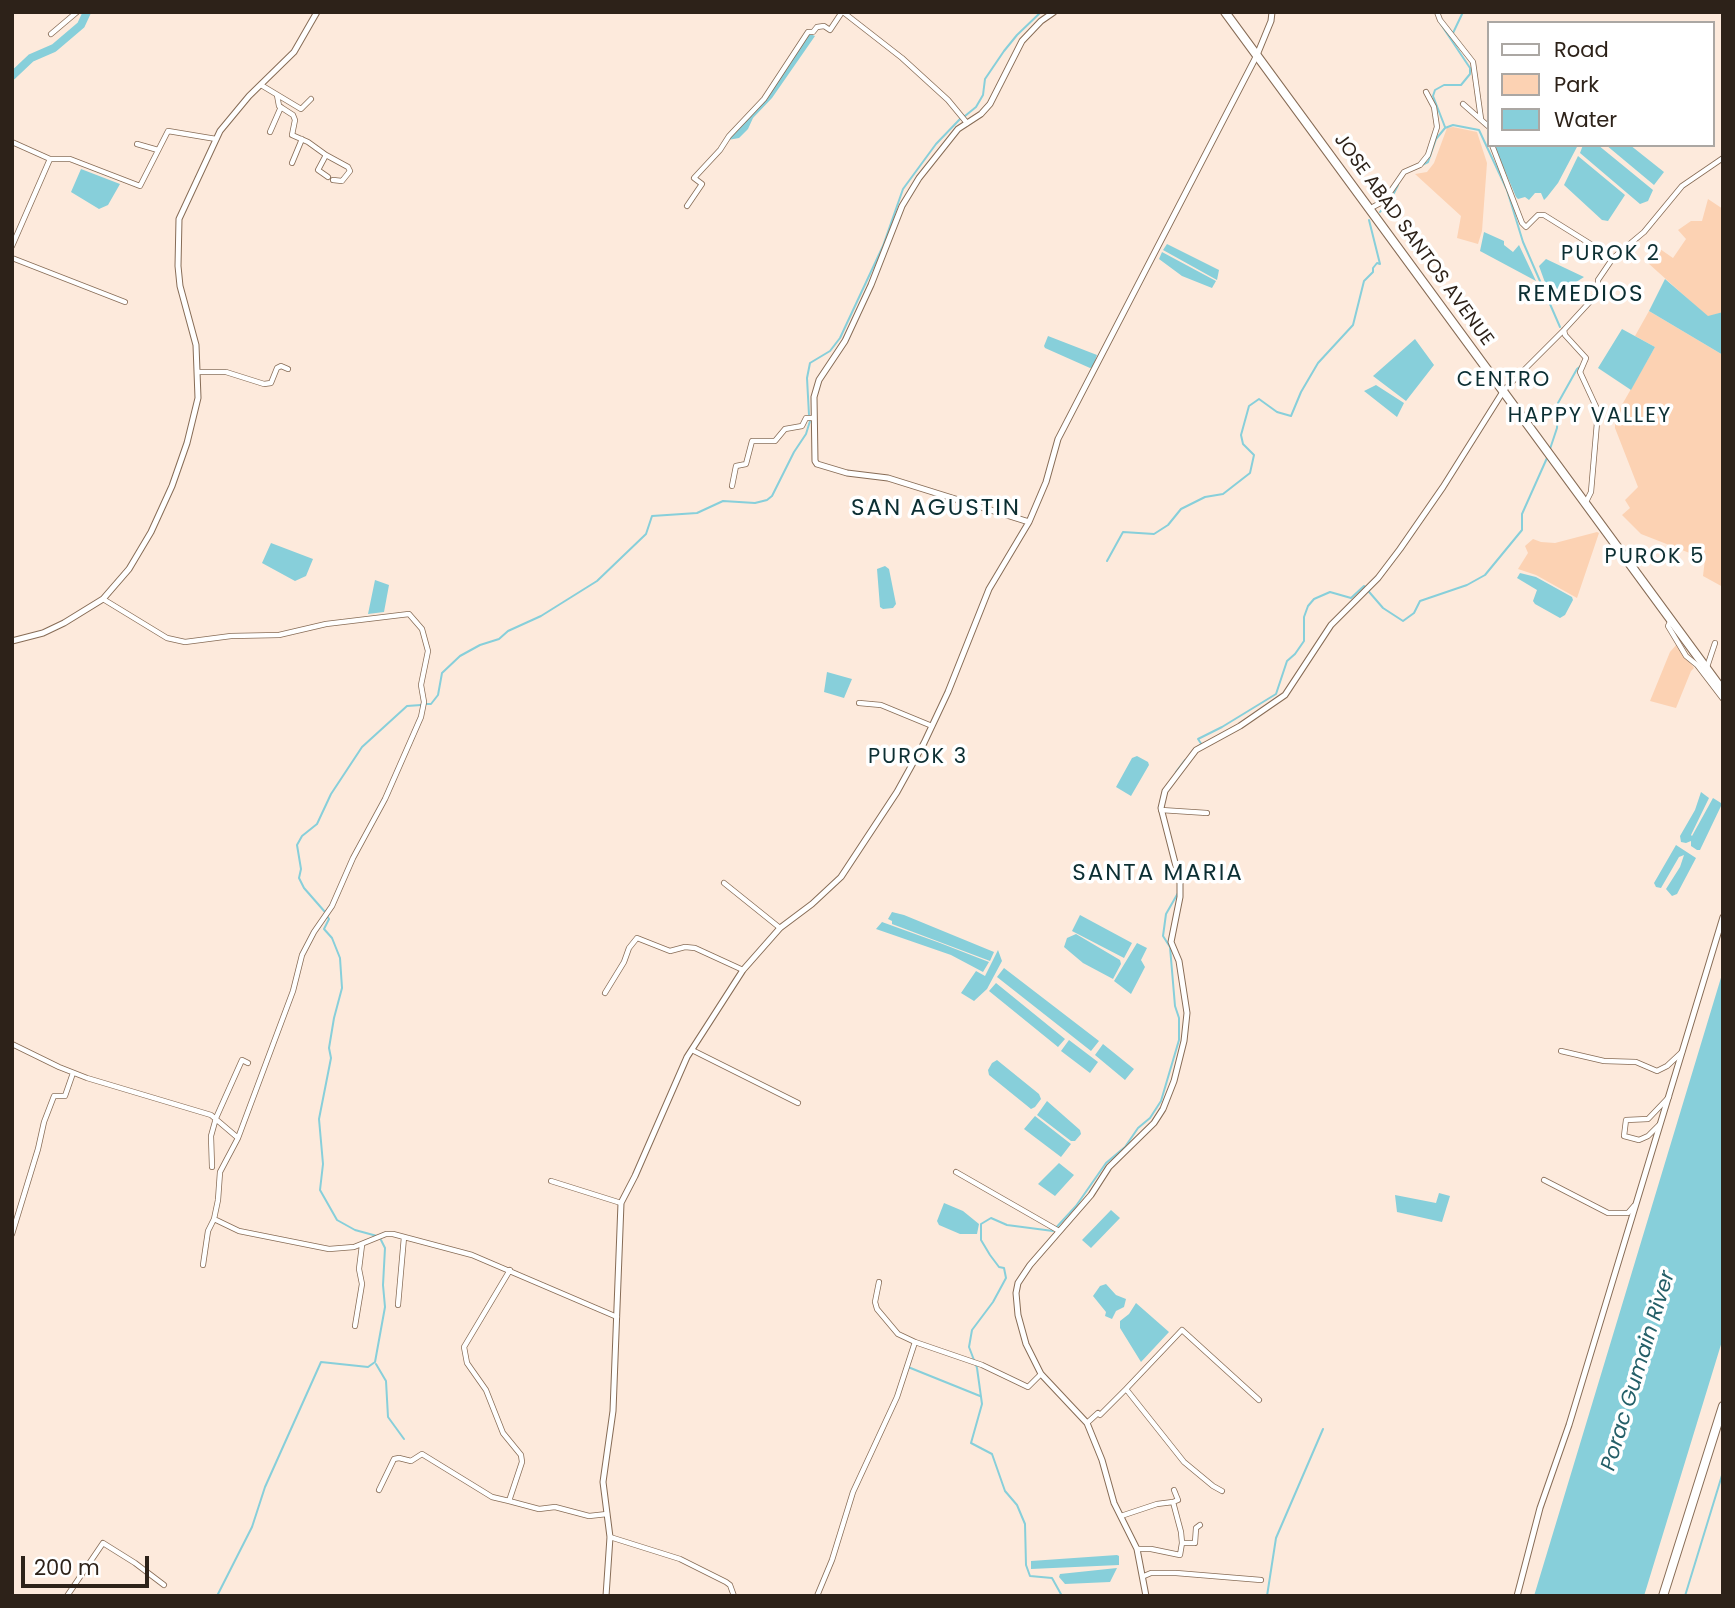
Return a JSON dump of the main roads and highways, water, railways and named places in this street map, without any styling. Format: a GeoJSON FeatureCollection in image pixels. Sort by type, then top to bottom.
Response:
{"type":"FeatureCollection","features":[{"type":"Feature","properties":{"kind":"highway","name":"JOSE ABAD SANTOS AVENUE"},"geometry":{"type":"LineString","coordinates":[[1225,12],[1723,691]]}},
{"type":"Feature","properties":{"kind":"highway"},"geometry":{"type":"LineString","coordinates":[[1663,1596],[1723,1406]]}},
{"type":"Feature","properties":{"kind":"water"},"geometry":{"type":"Polygon","coordinates":[[[808,33],[815,36],[772,98],[739,138],[728,140],[765,99],[808,33]]]}},
{"type":"Feature","properties":{"kind":"water"},"geometry":{"type":"Polygon","coordinates":[[[1495,147],[1577,147],[1558,183],[1544,200],[1541,193],[1535,193],[1529,200],[1516,197],[1495,147]]]}},
{"type":"Feature","properties":{"kind":"water"},"geometry":{"type":"Polygon","coordinates":[[[1582,147],[1600,147],[1653,190],[1648,201],[1640,204],[1580,153],[1582,147]]]}},
{"type":"Feature","properties":{"kind":"water"},"geometry":{"type":"Polygon","coordinates":[[[1608,147],[1633,147],[1664,172],[1654,185],[1608,147]]]}},
{"type":"Feature","properties":{"kind":"water"},"geometry":{"type":"Polygon","coordinates":[[[1578,156],[1625,195],[1608,221],[1602,220],[1564,185],[1578,156]]]}},
{"type":"Feature","properties":{"kind":"water"},"geometry":{"type":"Polygon","coordinates":[[[81,169],[120,184],[108,205],[99,209],[71,192],[81,169]]]}},
{"type":"Feature","properties":{"kind":"water"},"geometry":{"type":"Polygon","coordinates":[[[1484,232],[1504,241],[1504,245],[1513,252],[1519,245],[1536,281],[1480,251],[1484,232]]]}},
{"type":"Feature","properties":{"kind":"water"},"geometry":{"type":"Polygon","coordinates":[[[1167,244],[1219,270],[1217,280],[1163,250],[1167,244]]]}},
{"type":"Feature","properties":{"kind":"water"},"geometry":{"type":"Polygon","coordinates":[[[1162,252],[1216,281],[1212,288],[1182,276],[1159,259],[1162,252]]]}},
{"type":"Feature","properties":{"kind":"water"},"geometry":{"type":"Polygon","coordinates":[[[1546,259],[1584,277],[1570,286],[1569,291],[1556,304],[1551,295],[1554,292],[1551,287],[1547,288],[1539,266],[1546,259]]]}},
{"type":"Feature","properties":{"kind":"water"},"geometry":{"type":"Polygon","coordinates":[[[1665,279],[1708,316],[1723,312],[1723,355],[1649,311],[1665,279]]]}},
{"type":"Feature","properties":{"kind":"water"},"geometry":{"type":"Polygon","coordinates":[[[1622,329],[1655,347],[1631,390],[1598,368],[1622,329]]]}},
{"type":"Feature","properties":{"kind":"water"},"geometry":{"type":"Polygon","coordinates":[[[1048,336],[1097,355],[1093,367],[1045,348],[1048,336]]]}},
{"type":"Feature","properties":{"kind":"water"},"geometry":{"type":"Polygon","coordinates":[[[1415,339],[1434,365],[1406,401],[1373,376],[1415,339]]]}},
{"type":"Feature","properties":{"kind":"water"},"geometry":{"type":"Polygon","coordinates":[[[1376,385],[1404,403],[1397,417],[1364,391],[1376,385]]]}},
{"type":"Feature","properties":{"kind":"water"},"geometry":{"type":"Polygon","coordinates":[[[271,543],[313,559],[306,576],[295,581],[262,563],[271,543]]]}},
{"type":"Feature","properties":{"kind":"water"},"geometry":{"type":"Polygon","coordinates":[[[885,566],[889,569],[896,604],[893,608],[883,609],[880,607],[877,569],[885,566]]]}},
{"type":"Feature","properties":{"kind":"water"},"geometry":{"type":"Polygon","coordinates":[[[1520,573],[1536,577],[1572,597],[1565,615],[1560,618],[1535,604],[1533,601],[1537,590],[1517,578],[1520,573]]]}},
{"type":"Feature","properties":{"kind":"water"},"geometry":{"type":"Polygon","coordinates":[[[375,580],[389,585],[384,612],[368,614],[375,580]]]}},
{"type":"Feature","properties":{"kind":"water"},"geometry":{"type":"Polygon","coordinates":[[[827,672],[852,679],[844,698],[824,692],[827,672]]]}},
{"type":"Feature","properties":{"kind":"water"},"geometry":{"type":"Polygon","coordinates":[[[1137,756],[1149,765],[1131,796],[1116,787],[1132,758],[1137,756]]]}},
{"type":"Feature","properties":{"kind":"water"},"geometry":{"type":"Polygon","coordinates":[[[1701,792],[1709,798],[1692,836],[1713,798],[1721,803],[1721,806],[1700,850],[1697,850],[1691,846],[1691,841],[1681,842],[1680,836],[1695,810],[1701,792]]]}},
{"type":"Feature","properties":{"kind":"water"},"geometry":{"type":"Polygon","coordinates":[[[1676,845],[1696,858],[1677,894],[1672,896],[1666,889],[1684,855],[1679,857],[1661,888],[1654,883],[1676,845]]]}},
{"type":"Feature","properties":{"kind":"water"},"geometry":{"type":"Polygon","coordinates":[[[892,912],[994,952],[990,961],[892,924],[888,919],[892,912]]]}},
{"type":"Feature","properties":{"kind":"water"},"geometry":{"type":"Polygon","coordinates":[[[1080,915],[1132,943],[1124,958],[1072,931],[1080,915]]]}},
{"type":"Feature","properties":{"kind":"water"},"geometry":{"type":"Polygon","coordinates":[[[882,922],[989,962],[983,972],[951,955],[876,929],[882,922]]]}},
{"type":"Feature","properties":{"kind":"water"},"geometry":{"type":"Polygon","coordinates":[[[1076,934],[1120,960],[1121,964],[1113,979],[1083,963],[1064,947],[1067,938],[1076,934]]]}},
{"type":"Feature","properties":{"kind":"water"},"geometry":{"type":"Polygon","coordinates":[[[1137,943],[1147,948],[1141,960],[1145,967],[1131,994],[1114,981],[1137,943]]]}},
{"type":"Feature","properties":{"kind":"water"},"geometry":{"type":"Polygon","coordinates":[[[998,950],[1002,961],[987,989],[974,1001],[961,993],[976,971],[985,976],[998,950]]]}},
{"type":"Feature","properties":{"kind":"water"},"geometry":{"type":"Polygon","coordinates":[[[1004,968],[1099,1041],[1091,1051],[997,977],[1004,968]]]}},
{"type":"Feature","properties":{"kind":"water","name":"Porac Gumain River"},"geometry":{"type":"Polygon","coordinates":[[[1723,971],[1723,1338],[1644,1596],[1534,1596],[1723,971]]]}},
{"type":"Feature","properties":{"kind":"water"},"geometry":{"type":"Polygon","coordinates":[[[996,983],[1065,1039],[1058,1047],[989,991],[996,983]]]}},
{"type":"Feature","properties":{"kind":"water"},"geometry":{"type":"Polygon","coordinates":[[[1069,1040],[1098,1062],[1090,1073],[1061,1051],[1069,1040]]]}},
{"type":"Feature","properties":{"kind":"water"},"geometry":{"type":"Polygon","coordinates":[[[1103,1044],[1134,1069],[1125,1080],[1095,1055],[1103,1044]]]}},
{"type":"Feature","properties":{"kind":"water"},"geometry":{"type":"Polygon","coordinates":[[[997,1060],[1039,1094],[1041,1099],[1035,1107],[1031,1109],[989,1075],[988,1070],[997,1060]]]}},
{"type":"Feature","properties":{"kind":"water"},"geometry":{"type":"Polygon","coordinates":[[[1047,1101],[1080,1130],[1081,1134],[1075,1141],[1071,1141],[1037,1115],[1047,1101]]]}},
{"type":"Feature","properties":{"kind":"water"},"geometry":{"type":"Polygon","coordinates":[[[1035,1116],[1071,1144],[1061,1157],[1024,1129],[1035,1116]]]}},
{"type":"Feature","properties":{"kind":"water"},"geometry":{"type":"Polygon","coordinates":[[[1059,1163],[1074,1175],[1055,1196],[1038,1184],[1059,1163]]]}},
{"type":"Feature","properties":{"kind":"water"},"geometry":{"type":"Polygon","coordinates":[[[1439,1193],[1450,1196],[1442,1222],[1397,1212],[1395,1195],[1436,1203],[1439,1193]]]}},
{"type":"Feature","properties":{"kind":"water"},"geometry":{"type":"Polygon","coordinates":[[[944,1203],[963,1211],[979,1224],[977,1234],[960,1234],[939,1225],[937,1221],[944,1203]]]}},
{"type":"Feature","properties":{"kind":"water"},"geometry":{"type":"Polygon","coordinates":[[[1111,1210],[1120,1218],[1091,1248],[1082,1240],[1111,1210]]]}},
{"type":"Feature","properties":{"kind":"water"},"geometry":{"type":"Polygon","coordinates":[[[1106,1284],[1116,1295],[1126,1299],[1124,1307],[1116,1311],[1112,1319],[1105,1316],[1106,1312],[1093,1296],[1100,1286],[1106,1284]]]}},
{"type":"Feature","properties":{"kind":"water"},"geometry":{"type":"Polygon","coordinates":[[[1136,1303],[1169,1332],[1141,1362],[1120,1328],[1120,1321],[1136,1303]]]}},
{"type":"Feature","properties":{"kind":"water"},"geometry":{"type":"Polygon","coordinates":[[[1117,1555],[1119,1565],[1031,1569],[1031,1561],[1117,1555]]]}},
{"type":"Feature","properties":{"kind":"water"},"geometry":{"type":"Polygon","coordinates":[[[1117,1568],[1110,1582],[1065,1584],[1059,1577],[1060,1574],[1117,1568]]]}},
{"type":"Feature","properties":{"kind":"waterway"},"geometry":{"type":"LineString","coordinates":[[12,76],[31,58],[54,48],[81,25],[87,12]]}},
{"type":"Feature","properties":{"kind":"waterway"},"geometry":{"type":"LineString","coordinates":[[965,116],[976,107],[983,95],[985,79],[1004,51],[1041,12]]}},
{"type":"Feature","properties":{"kind":"waterway"},"geometry":{"type":"LineString","coordinates":[[1453,33],[1463,12]]}},
{"type":"Feature","properties":{"kind":"waterway"},"geometry":{"type":"LineString","coordinates":[[1440,23],[1470,68],[1470,74],[1461,85],[1444,85],[1435,90],[1433,96],[1445,127]]}},
{"type":"Feature","properties":{"kind":"waterway"},"geometry":{"type":"LineString","coordinates":[[809,415],[807,378],[810,363],[830,351],[840,338],[883,246],[903,189],[936,144],[960,119]]}},
{"type":"Feature","properties":{"kind":"waterway"},"geometry":{"type":"LineString","coordinates":[[1416,168],[1428,162],[1436,139],[1445,128],[1453,125],[1479,130],[1486,145]]}},
{"type":"Feature","properties":{"kind":"waterway"},"geometry":{"type":"LineString","coordinates":[[1487,147],[1507,190],[1523,242],[1560,327]]}},
{"type":"Feature","properties":{"kind":"waterway"},"geometry":{"type":"LineString","coordinates":[[1380,212],[1398,185]]}},
{"type":"Feature","properties":{"kind":"waterway"},"geometry":{"type":"LineString","coordinates":[[1107,561],[1123,532],[1154,534],[1168,525],[1181,509],[1205,497],[1223,494],[1250,473],[1254,455],[1243,444],[1241,435],[1249,406],[1259,399],[1277,412],[1291,416],[1318,363],[1353,325],[1364,281],[1377,263],[1380,264],[1369,220]]}},
{"type":"Feature","properties":{"kind":"waterway"},"geometry":{"type":"LineString","coordinates":[[1550,449],[1557,428],[1558,403],[1582,365]]}},
{"type":"Feature","properties":{"kind":"waterway"},"geometry":{"type":"LineString","coordinates":[[427,704],[431,704],[438,695],[442,673],[460,656],[499,639],[508,631],[541,616],[597,581],[646,534],[652,516],[697,513],[723,501],[755,503],[767,500],[772,496],[806,434],[810,421]]}},
{"type":"Feature","properties":{"kind":"waterway"},"geometry":{"type":"LineString","coordinates":[[1202,745],[1198,739],[1276,694],[1287,661],[1304,641],[1304,617],[1314,599],[1330,592],[1351,598],[1364,586],[1383,608],[1403,621],[1414,613],[1420,601],[1467,585],[1485,575],[1522,530],[1522,514],[1547,458]]}},
{"type":"Feature","properties":{"kind":"waterway"},"geometry":{"type":"LineString","coordinates":[[325,912],[304,888],[299,878],[301,869],[297,845],[302,836],[317,824],[331,794],[362,747],[407,706],[421,705]]}},
{"type":"Feature","properties":{"kind":"waterway"},"geometry":{"type":"LineString","coordinates":[[1176,772],[1185,760]]}},
{"type":"Feature","properties":{"kind":"waterway"},"geometry":{"type":"LineString","coordinates":[[1160,803],[1163,791]]}},
{"type":"Feature","properties":{"kind":"waterway"},"geometry":{"type":"LineString","coordinates":[[1062,1596],[1052,1578],[1030,1576],[1026,1565],[1025,1524],[1017,1505],[1005,1491],[992,1454],[971,1443],[982,1404],[977,1368],[969,1347],[972,1330],[993,1302],[1006,1278],[1004,1268],[999,1267],[981,1240],[981,1224],[991,1218],[1007,1225],[1053,1231],[1076,1206],[1106,1163],[1125,1147],[1161,1101],[1179,1040],[1179,1018],[1175,1006],[1170,947],[1163,936],[1166,914],[1178,893]]}},
{"type":"Feature","properties":{"kind":"waterway"},"geometry":{"type":"LineString","coordinates":[[327,916],[329,919],[324,929],[332,938],[340,958],[342,988],[334,1018],[329,1048],[331,1058],[319,1119],[323,1164],[320,1190],[337,1220],[355,1230],[377,1236]]}},
{"type":"Feature","properties":{"kind":"waterway"},"geometry":{"type":"LineString","coordinates":[[217,1596],[252,1527],[265,1487],[321,1362],[368,1367],[375,1362],[385,1307],[385,1248],[381,1240]]}},
{"type":"Feature","properties":{"kind":"waterway"},"geometry":{"type":"LineString","coordinates":[[376,1364],[386,1381],[388,1417],[404,1439]]}},
{"type":"Feature","properties":{"kind":"waterway"},"geometry":{"type":"LineString","coordinates":[[908,1367],[980,1396]]}},
{"type":"Feature","properties":{"kind":"waterway"},"geometry":{"type":"LineString","coordinates":[[1267,1596],[1276,1538],[1323,1429]]}},
{"type":"Feature","properties":{"kind":"waterway"},"geometry":{"type":"LineString","coordinates":[[1685,1596],[1723,1472]]}},
{"type":"Feature","properties":{"kind":"district","name":"PUROK 2"},"geometry":{"type":"Point","coordinates":[1611,255]}},
{"type":"Feature","properties":{"kind":"district","name":"REMEDIOS"},"geometry":{"type":"Point","coordinates":[1581,295]}},
{"type":"Feature","properties":{"kind":"district","name":"CENTRO"},"geometry":{"type":"Point","coordinates":[1504,381]}},
{"type":"Feature","properties":{"kind":"district","name":"HAPPY VALLEY"},"geometry":{"type":"Point","coordinates":[1590,417]}},
{"type":"Feature","properties":{"kind":"district","name":"SAN AGUSTIN"},"geometry":{"type":"Point","coordinates":[936,509]}},
{"type":"Feature","properties":{"kind":"district","name":"PUROK 5"},"geometry":{"type":"Point","coordinates":[1655,558]}},
{"type":"Feature","properties":{"kind":"district","name":"PUROK 3"},"geometry":{"type":"Point","coordinates":[918,758]}},
{"type":"Feature","properties":{"kind":"district","name":"SANTA MARIA"},"geometry":{"type":"Point","coordinates":[1158,874]}}]}
